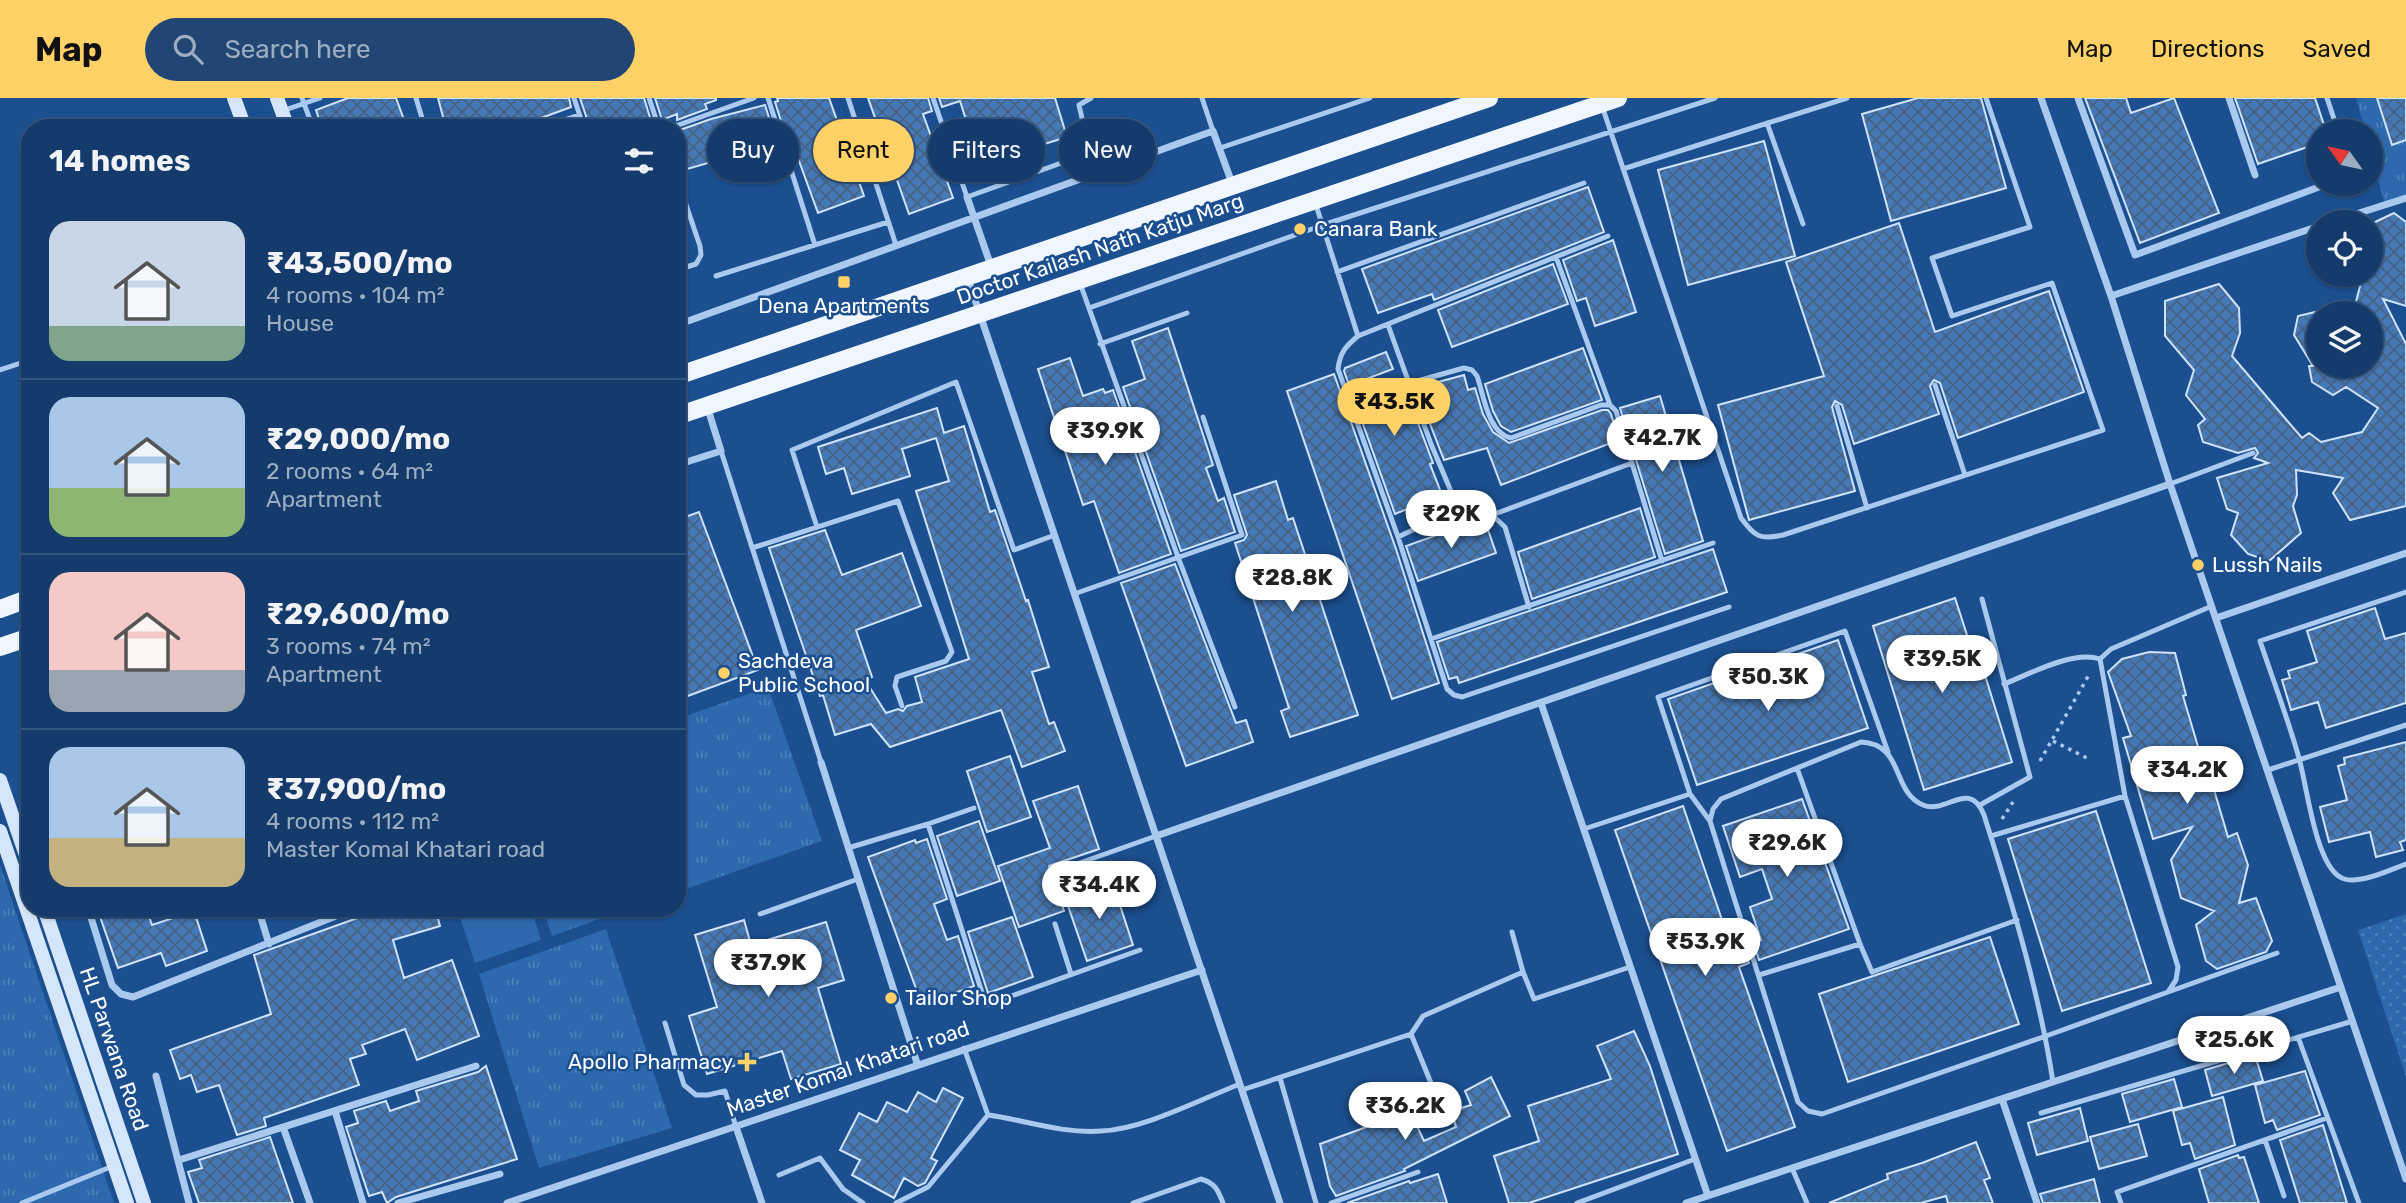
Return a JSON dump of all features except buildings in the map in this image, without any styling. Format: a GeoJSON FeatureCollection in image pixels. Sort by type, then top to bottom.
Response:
{"type":"FeatureCollection","features":[{"type":"Feature","properties":{"kind":"main road","name":"Doctor Kailash Nath Katju Marg"},"geometry":{"type":"LineString","coordinates":[[686,373],[1489,98]]}},
{"type":"Feature","properties":{"kind":"main road","name":"Doctor Kailash Nath Katju Marg"},"geometry":{"type":"LineString","coordinates":[[686,413],[1609,101]]}},
{"type":"Feature","properties":{"kind":"main road"},"geometry":{"type":"LineString","coordinates":[[0,608],[21,601]]}},
{"type":"Feature","properties":{"kind":"main road"},"geometry":{"type":"LineString","coordinates":[[0,647],[21,640]]}},
{"type":"Feature","properties":{"kind":"street"},"geometry":{"type":"LineString","coordinates":[[234,98],[242,119]]}},
{"type":"Feature","properties":{"kind":"street"},"geometry":{"type":"LineString","coordinates":[[2041,98],[2111,296],[2171,484],[2406,1179]]}},
{"type":"Feature","properties":{"kind":"street"},"geometry":{"type":"LineString","coordinates":[[2078,98],[2135,255],[2306,192]]}},
{"type":"Feature","properties":{"kind":"street"},"geometry":{"type":"LineString","coordinates":[[2229,98],[2255,176]]}},
{"type":"Feature","properties":{"kind":"street"},"geometry":{"type":"LineString","coordinates":[[686,322],[1213,131],[1233,186]]}},
{"type":"Feature","properties":{"kind":"street"},"geometry":{"type":"LineString","coordinates":[[967,197],[992,268]]}},
{"type":"Feature","properties":{"kind":"street"},"geometry":{"type":"LineString","coordinates":[[2369,210],[2406,198]]}},
{"type":"Feature","properties":{"kind":"street"},"geometry":{"type":"LineString","coordinates":[[2111,296],[2306,230]]}},
{"type":"Feature","properties":{"kind":"street"},"geometry":{"type":"LineString","coordinates":[[967,276],[1280,1203]]}},
{"type":"Feature","properties":{"kind":"street"},"geometry":{"type":"LineString","coordinates":[[686,462],[721,451],[707,405]]}},
{"type":"Feature","properties":{"kind":"street"},"geometry":{"type":"LineString","coordinates":[[1156,836],[2171,484]]}},
{"type":"Feature","properties":{"kind":"street"},"geometry":{"type":"LineString","coordinates":[[2216,618],[2406,553]]}},
{"type":"Feature","properties":{"kind":"street"},"geometry":{"type":"LineString","coordinates":[[1541,703],[1708,1196]]}},
{"type":"Feature","properties":{"kind":"street"},"geometry":{"type":"LineString","coordinates":[[821,762],[917,1063]]}},
{"type":"Feature","properties":{"kind":"street"},"geometry":{"type":"LineString","coordinates":[[0,780],[21,841]]}},
{"type":"Feature","properties":{"kind":"street"},"geometry":{"type":"LineString","coordinates":[[0,831],[21,893]]}},
{"type":"Feature","properties":{"kind":"street"},"geometry":{"type":"LineString","coordinates":[[29,917],[127,1203]]}},
{"type":"Feature","properties":{"kind":"street","name":"HL Parwana Road"},"geometry":{"type":"LineString","coordinates":[[47,917],[144,1203]]}},
{"type":"Feature","properties":{"kind":"street"},"geometry":{"type":"LineString","coordinates":[[91,917],[112,985],[121,994],[132,997],[334,917]]}},
{"type":"Feature","properties":{"kind":"street"},"geometry":{"type":"LineString","coordinates":[[261,917],[269,944]]}},
{"type":"Feature","properties":{"kind":"street","name":"Master Komal Khatari road"},"geometry":{"type":"LineString","coordinates":[[506,1203],[736,1127],[917,1063],[1202,970]]}},
{"type":"Feature","properties":{"kind":"street"},"geometry":{"type":"LineString","coordinates":[[1686,1203],[2341,988]]}},
{"type":"Feature","properties":{"kind":"street"},"geometry":{"type":"LineString","coordinates":[[179,1160],[476,1066]]}},
{"type":"Feature","properties":{"kind":"street"},"geometry":{"type":"LineString","coordinates":[[156,1076],[189,1203]]}},
{"type":"Feature","properties":{"kind":"street"},"geometry":{"type":"LineString","coordinates":[[2001,1099],[2037,1203]]}},
{"type":"Feature","properties":{"kind":"street"},"geometry":{"type":"LineString","coordinates":[[335,1111],[363,1203]]}},
{"type":"Feature","properties":{"kind":"street"},"geometry":{"type":"LineString","coordinates":[[283,1127],[310,1203]]}},
{"type":"Feature","properties":{"kind":"street"},"geometry":{"type":"LineString","coordinates":[[736,1127],[762,1203]]}},
{"type":"Feature","properties":{"kind":"street"},"geometry":{"type":"LineString","coordinates":[[398,1203],[500,1174]]}},
{"type":"Feature","properties":{"kind":"lane"},"geometry":{"type":"LineString","coordinates":[[280,105],[320,98]]}},
{"type":"Feature","properties":{"kind":"lane"},"geometry":{"type":"LineString","coordinates":[[416,98],[422,119]]}},
{"type":"Feature","properties":{"kind":"lane"},"geometry":{"type":"LineString","coordinates":[[574,98],[581,119]]}},
{"type":"Feature","properties":{"kind":"lane"},"geometry":{"type":"LineString","coordinates":[[649,98],[656,119]]}},
{"type":"Feature","properties":{"kind":"lane"},"geometry":{"type":"LineString","coordinates":[[686,122],[754,98]]}},
{"type":"Feature","properties":{"kind":"lane"},"geometry":{"type":"LineString","coordinates":[[768,98],[815,245]]}},
{"type":"Feature","properties":{"kind":"lane"},"geometry":{"type":"LineString","coordinates":[[848,98],[896,246]]}},
{"type":"Feature","properties":{"kind":"lane"},"geometry":{"type":"LineString","coordinates":[[933,98],[967,197],[1086,154],[1088,149],[1079,105],[1091,98]]}},
{"type":"Feature","properties":{"kind":"lane"},"geometry":{"type":"LineString","coordinates":[[1202,98],[1213,131]]}},
{"type":"Feature","properties":{"kind":"lane"},"geometry":{"type":"LineString","coordinates":[[1220,148],[1370,98]]}},
{"type":"Feature","properties":{"kind":"lane"},"geometry":{"type":"LineString","coordinates":[[1089,308],[1322,225],[1715,98]]}},
{"type":"Feature","properties":{"kind":"lane"},"geometry":{"type":"LineString","coordinates":[[1623,169],[1847,98]]}},
{"type":"Feature","properties":{"kind":"lane"},"geometry":{"type":"LineString","coordinates":[[1609,101],[1611,133],[1741,518],[1752,533],[1766,538],[1867,508],[2103,430],[2052,283],[1952,316],[1932,258],[2030,227],[1986,98]]}},
{"type":"Feature","properties":{"kind":"lane"},"geometry":{"type":"LineString","coordinates":[[2327,98],[2334,119]]}},
{"type":"Feature","properties":{"kind":"lane"},"geometry":{"type":"LineString","coordinates":[[303,101],[310,119]]}},
{"type":"Feature","properties":{"kind":"lane"},"geometry":{"type":"LineString","coordinates":[[567,119],[579,115]]}},
{"type":"Feature","properties":{"kind":"lane"},"geometry":{"type":"LineString","coordinates":[[1767,123],[1803,224]]}},
{"type":"Feature","properties":{"kind":"lane"},"geometry":{"type":"LineString","coordinates":[[1337,272],[1584,183]]}},
{"type":"Feature","properties":{"kind":"lane"},"geometry":{"type":"LineString","coordinates":[[1314,200],[1358,336]]}},
{"type":"Feature","properties":{"kind":"lane"},"geometry":{"type":"LineString","coordinates":[[686,204],[701,246],[701,255],[696,264],[686,267]]}},
{"type":"Feature","properties":{"kind":"lane"},"geometry":{"type":"LineString","coordinates":[[716,276],[888,222]]}},
{"type":"Feature","properties":{"kind":"lane"},"geometry":{"type":"LineString","coordinates":[[1608,236],[1358,336],[1345,346],[1339,358],[1338,369],[1398,537],[1447,689],[1454,695],[1462,697],[1729,607]]}},
{"type":"Feature","properties":{"kind":"lane"},"geometry":{"type":"LineString","coordinates":[[1556,257],[1610,405],[1616,411],[1662,561]]}},
{"type":"Feature","properties":{"kind":"lane"},"geometry":{"type":"LineString","coordinates":[[1079,280],[1100,344],[1235,707]]}},
{"type":"Feature","properties":{"kind":"lane"},"geometry":{"type":"LineString","coordinates":[[1100,344],[1186,313]]}},
{"type":"Feature","properties":{"kind":"lane"},"geometry":{"type":"LineString","coordinates":[[1388,325],[1453,496],[1463,506],[1492,515],[1505,527],[1529,607]]}},
{"type":"Feature","properties":{"kind":"lane"},"geometry":{"type":"LineString","coordinates":[[0,370],[21,363]]}},
{"type":"Feature","properties":{"kind":"lane"},"geometry":{"type":"LineString","coordinates":[[1410,383],[1464,368],[1472,370],[1477,376],[1495,429],[1503,436],[1511,438],[1601,405],[1610,405]]}},
{"type":"Feature","properties":{"kind":"lane"},"geometry":{"type":"LineString","coordinates":[[817,527],[792,450],[956,382],[1014,550],[1055,535]]}},
{"type":"Feature","properties":{"kind":"lane"},"geometry":{"type":"LineString","coordinates":[[1935,385],[1965,475]]}},
{"type":"Feature","properties":{"kind":"lane"},"geometry":{"type":"LineString","coordinates":[[1837,406],[1867,508]]}},
{"type":"Feature","properties":{"kind":"lane"},"geometry":{"type":"LineString","coordinates":[[1074,594],[1242,536],[1203,417]]}},
{"type":"Feature","properties":{"kind":"lane"},"geometry":{"type":"LineString","coordinates":[[721,451],[821,762]]}},
{"type":"Feature","properties":{"kind":"lane"},"geometry":{"type":"LineString","coordinates":[[2171,484],[2253,453]]}},
{"type":"Feature","properties":{"kind":"lane"},"geometry":{"type":"LineString","coordinates":[[1492,515],[1632,463]]}},
{"type":"Feature","properties":{"kind":"lane"},"geometry":{"type":"LineString","coordinates":[[752,548],[898,501],[952,652],[946,661],[897,677],[895,686],[902,706]]}},
{"type":"Feature","properties":{"kind":"lane"},"geometry":{"type":"LineString","coordinates":[[1398,537],[1463,506]]}},
{"type":"Feature","properties":{"kind":"lane"},"geometry":{"type":"LineString","coordinates":[[1432,639],[1713,543]]}},
{"type":"Feature","properties":{"kind":"lane"},"geometry":{"type":"LineString","coordinates":[[2406,592],[2260,641],[2299,759],[2316,833],[2328,864],[2339,877],[2353,882],[2406,864]]}},
{"type":"Feature","properties":{"kind":"lane"},"geometry":{"type":"LineString","coordinates":[[1980,805],[2030,777],[1982,599]]}},
{"type":"Feature","properties":{"kind":"lane"},"geometry":{"type":"LineString","coordinates":[[2100,659],[2111,649],[2212,606]]}},
{"type":"Feature","properties":{"kind":"lane"},"geometry":{"type":"LineString","coordinates":[[2053,1082],[2046,1036],[2017,920],[1980,805],[1972,799],[1964,798],[1938,806],[1923,806],[1909,794],[1888,752],[1845,631],[1658,696],[1690,794],[1710,821],[1798,1102],[1808,1111],[1822,1114],[2046,1036],[2277,953]]}},
{"type":"Feature","properties":{"kind":"lane"},"geometry":{"type":"LineString","coordinates":[[2004,684],[2071,659],[2090,656],[2100,659]]}},
{"type":"Feature","properties":{"kind":"lane"},"geometry":{"type":"LineString","coordinates":[[2100,659],[2125,796],[2178,967],[2176,980],[2168,992]]}},
{"type":"Feature","properties":{"kind":"lane"},"geometry":{"type":"LineString","coordinates":[[2267,771],[2406,726]]}},
{"type":"Feature","properties":{"kind":"lane"},"geometry":{"type":"LineString","coordinates":[[1710,821],[1713,809],[1721,799],[1861,742],[1875,743],[1888,752]]}},
{"type":"Feature","properties":{"kind":"lane"},"geometry":{"type":"LineString","coordinates":[[1797,768],[1872,972],[2017,920]]}},
{"type":"Feature","properties":{"kind":"lane"},"geometry":{"type":"LineString","coordinates":[[1584,829],[1690,794]]}},
{"type":"Feature","properties":{"kind":"lane"},"geometry":{"type":"LineString","coordinates":[[1991,836],[2125,796]]}},
{"type":"Feature","properties":{"kind":"lane"},"geometry":{"type":"LineString","coordinates":[[848,848],[974,808]]}},
{"type":"Feature","properties":{"kind":"lane"},"geometry":{"type":"LineString","coordinates":[[928,824],[986,1005],[1140,950]]}},
{"type":"Feature","properties":{"kind":"lane"},"geometry":{"type":"LineString","coordinates":[[1060,870],[1156,836]]}},
{"type":"Feature","properties":{"kind":"lane"},"geometry":{"type":"LineString","coordinates":[[760,914],[858,879]]}},
{"type":"Feature","properties":{"kind":"lane"},"geometry":{"type":"LineString","coordinates":[[1055,924],[1071,974]]}},
{"type":"Feature","properties":{"kind":"lane"},"geometry":{"type":"LineString","coordinates":[[1513,932],[1523,972],[1534,999],[1630,967]]}},
{"type":"Feature","properties":{"kind":"lane"},"geometry":{"type":"LineString","coordinates":[[1759,975],[1860,944]]}},
{"type":"Feature","properties":{"kind":"lane"},"geometry":{"type":"LineString","coordinates":[[988,1115],[1048,1127],[1101,1132],[1132,1126],[1241,1087],[1280,1078],[1411,1034],[1423,1016],[1523,972]]}},
{"type":"Feature","properties":{"kind":"lane"},"geometry":{"type":"LineString","coordinates":[[2041,1113],[2353,1021]]}},
{"type":"Feature","properties":{"kind":"lane"},"geometry":{"type":"LineString","coordinates":[[665,1023],[684,1084],[696,1095],[725,1091],[736,1127]]}},
{"type":"Feature","properties":{"kind":"lane"},"geometry":{"type":"LineString","coordinates":[[1411,1034],[1433,1088]]}},
{"type":"Feature","properties":{"kind":"lane"},"geometry":{"type":"LineString","coordinates":[[2298,1037],[2358,1203]]}},
{"type":"Feature","properties":{"kind":"lane"},"geometry":{"type":"LineString","coordinates":[[964,1048],[988,1115]]}},
{"type":"Feature","properties":{"kind":"lane"},"geometry":{"type":"LineString","coordinates":[[1280,1078],[1316,1203]]}},
{"type":"Feature","properties":{"kind":"lane"},"geometry":{"type":"LineString","coordinates":[[896,1203],[928,1187],[988,1115]]}},
{"type":"Feature","properties":{"kind":"lane"},"geometry":{"type":"LineString","coordinates":[[2121,1203],[2117,1192],[2328,1118]]}},
{"type":"Feature","properties":{"kind":"lane"},"geometry":{"type":"LineString","coordinates":[[2265,1139],[2284,1196]]}},
{"type":"Feature","properties":{"kind":"lane"},"geometry":{"type":"LineString","coordinates":[[779,1175],[820,1158],[844,1189],[863,1203]]}},
{"type":"Feature","properties":{"kind":"lane"},"geometry":{"type":"LineString","coordinates":[[1577,1203],[1695,1159]]}},
{"type":"Feature","properties":{"kind":"lane"},"geometry":{"type":"LineString","coordinates":[[22,1203],[114,1165]]}},
{"type":"Feature","properties":{"kind":"lane"},"geometry":{"type":"LineString","coordinates":[[1792,1168],[1807,1203]]}},
{"type":"Feature","properties":{"kind":"lane"},"geometry":{"type":"LineString","coordinates":[[1331,1203],[1418,1172]]}},
{"type":"Feature","properties":{"kind":"lane"},"geometry":{"type":"LineString","coordinates":[[1133,1203],[1201,1179],[1211,1182],[1218,1190],[1223,1203]]}},
{"type":"Feature","properties":{"kind":"path"},"geometry":{"type":"LineString","coordinates":[[2078,695],[2053,741],[2087,758]]}},
{"type":"Feature","properties":{"kind":"green space"},"geometry":{"type":"Polygon","coordinates":[[[2356,98],[2406,98],[2406,197],[2385,205],[2383,196],[2384,119],[2362,119],[2356,98]]]}},
{"type":"Feature","properties":{"kind":"green space"},"geometry":{"type":"Polygon","coordinates":[[[768,687],[822,841],[686,889],[686,716],[768,687]]]}},
{"type":"Feature","properties":{"kind":"green space"},"geometry":{"type":"Polygon","coordinates":[[[0,865],[114,1203],[0,1203],[0,865]]]}},
{"type":"Feature","properties":{"kind":"green space"},"geometry":{"type":"Polygon","coordinates":[[[2406,914],[2406,1077],[2358,930],[2406,914]]]}},
{"type":"Feature","properties":{"kind":"green space"},"geometry":{"type":"Polygon","coordinates":[[[460,917],[534,917],[541,940],[475,963],[460,917]]]}},
{"type":"Feature","properties":{"kind":"green space"},"geometry":{"type":"Polygon","coordinates":[[[546,917],[605,917],[552,936],[546,917]]]}},
{"type":"Feature","properties":{"kind":"green space"},"geometry":{"type":"Polygon","coordinates":[[[606,929],[672,1128],[539,1168],[479,974],[606,929]]]}},
{"type":"Feature","properties":{"kind":"place","name":"Canara Bank"},"geometry":{"type":"Point","coordinates":[1300,229]}},
{"type":"Feature","properties":{"kind":"place","name":"Dena Apartments"},"geometry":{"type":"Point","coordinates":[844,282]}},
{"type":"Feature","properties":{"kind":"place","name":"Lussh Nails"},"geometry":{"type":"Point","coordinates":[2198,565]}},
{"type":"Feature","properties":{"kind":"place","name":"Sachdeva Public School"},"geometry":{"type":"Point","coordinates":[724,673]}},
{"type":"Feature","properties":{"kind":"place","name":"Tailor Shop"},"geometry":{"type":"Point","coordinates":[891,998]}},
{"type":"Feature","properties":{"kind":"place","name":"Apollo Pharmacy"},"geometry":{"type":"Point","coordinates":[747,1062]}}]}
